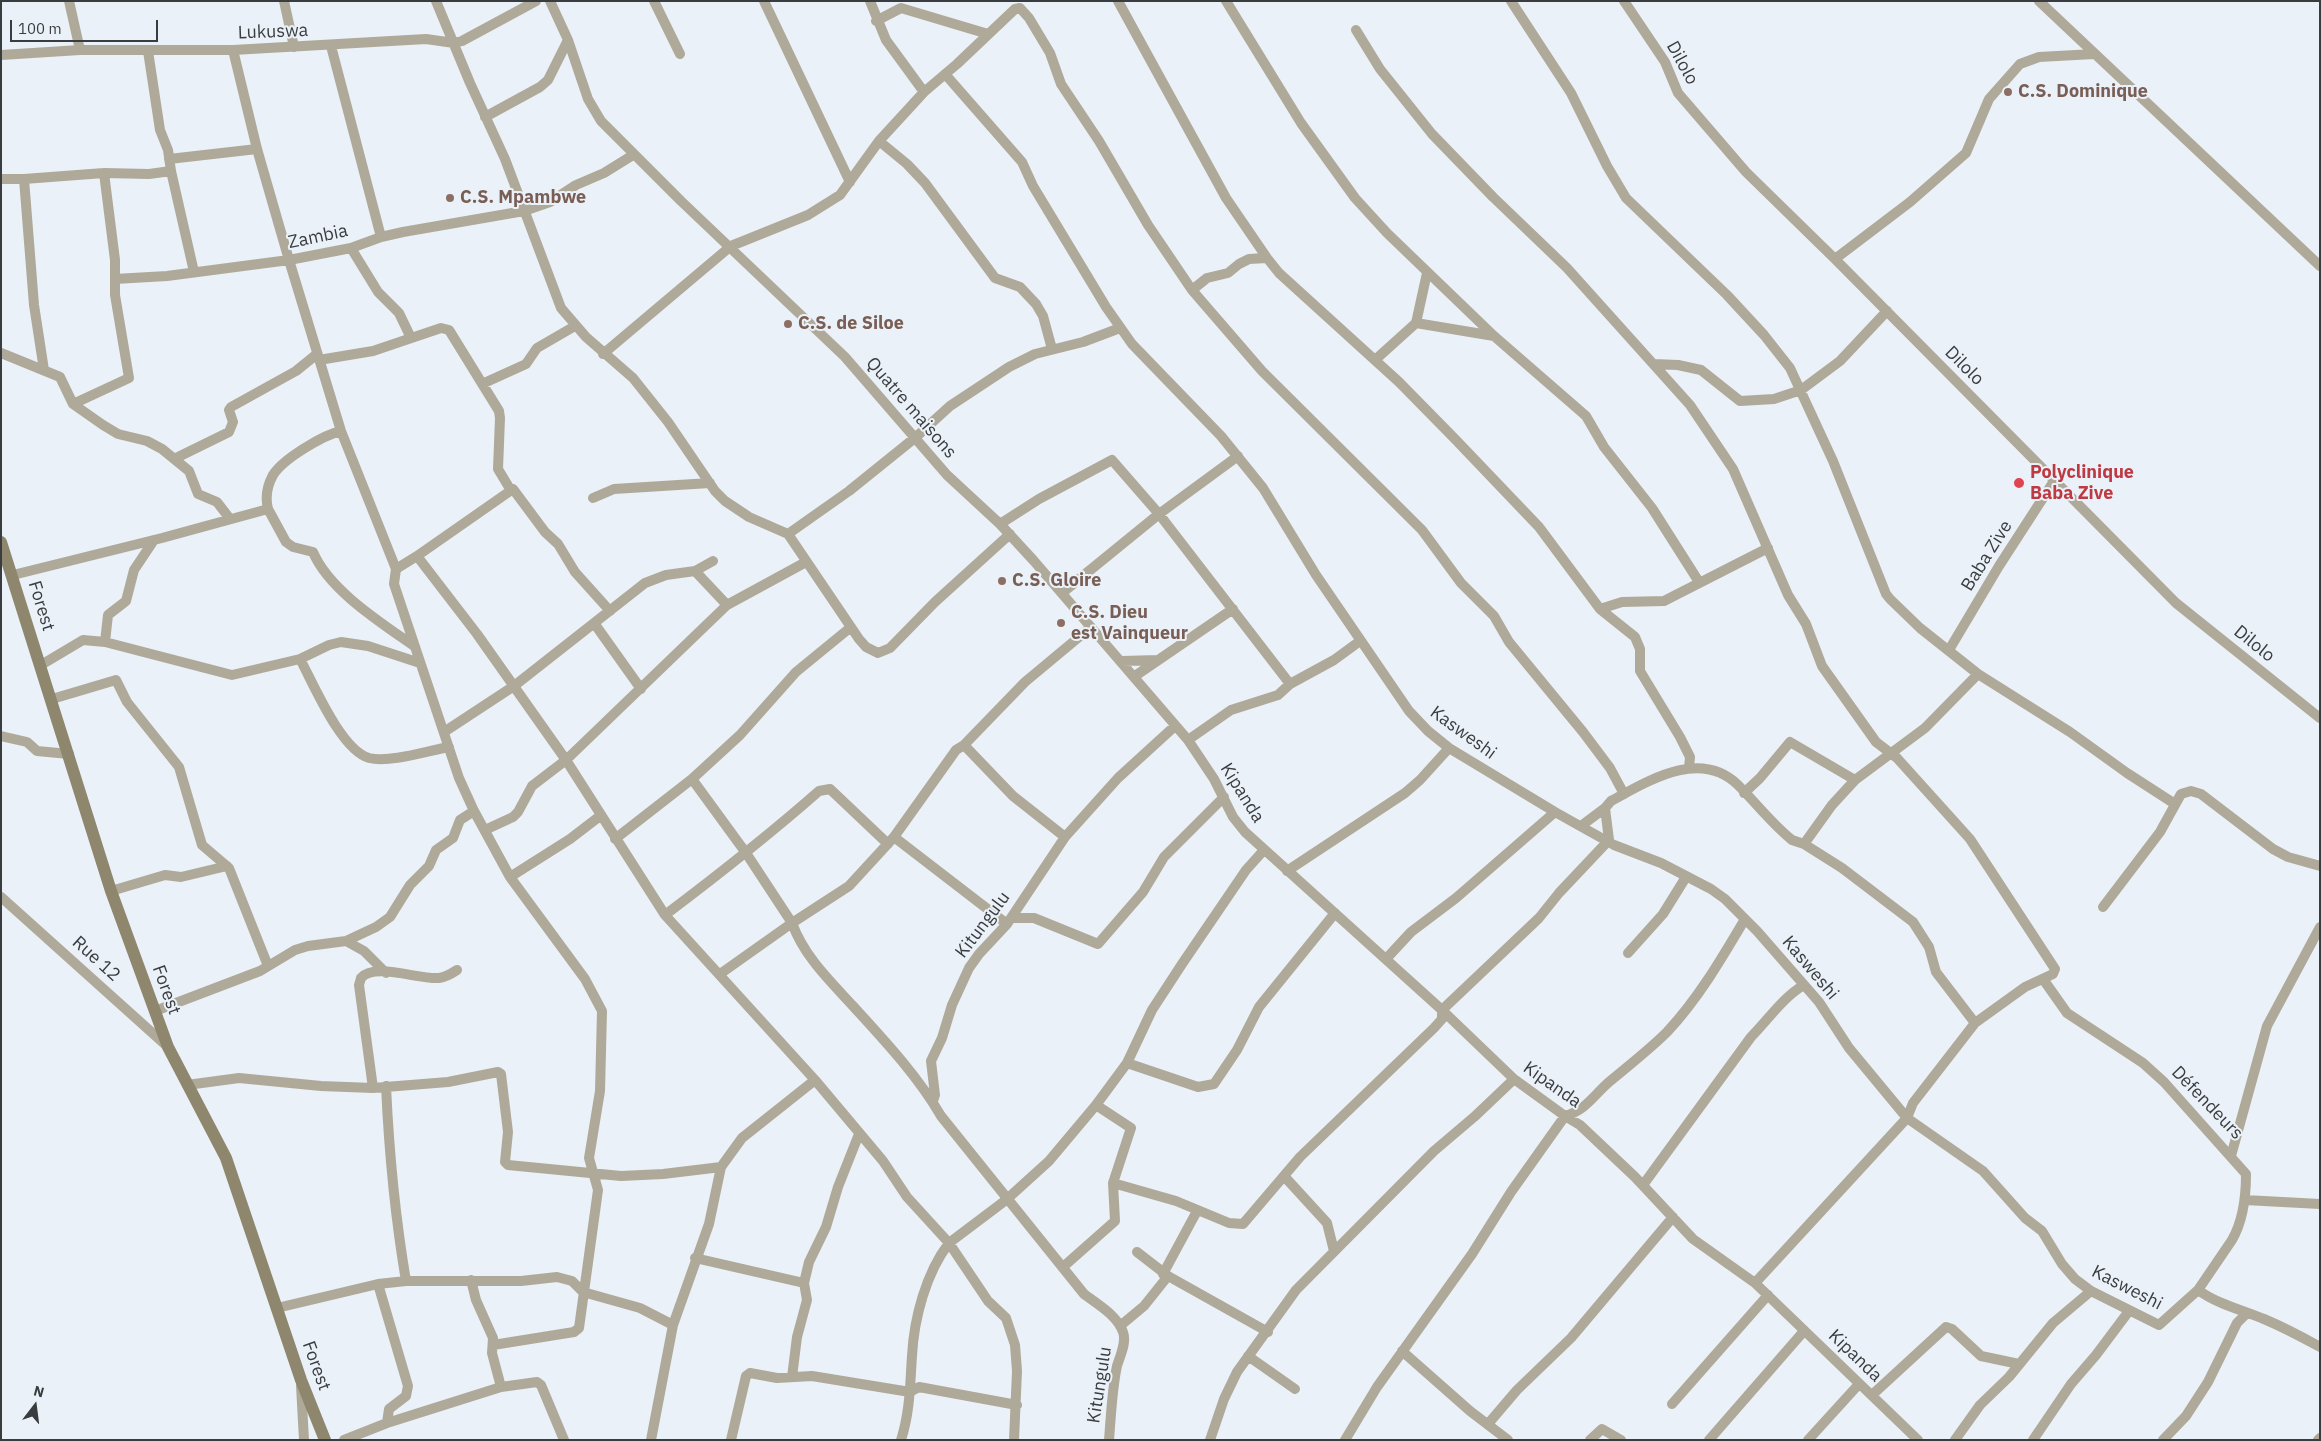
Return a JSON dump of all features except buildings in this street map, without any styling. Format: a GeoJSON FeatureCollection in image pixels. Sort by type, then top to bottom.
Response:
{"type":"FeatureCollection","features":[{"type":"Feature","properties":{"kind":"street"},"geometry":{"type":"LineString","coordinates":[[69,1],[80,50]]}},
{"type":"Feature","properties":{"kind":"street"},"geometry":{"type":"LineString","coordinates":[[284,1],[294,47]]}},
{"type":"Feature","properties":{"kind":"street"},"geometry":{"type":"LineString","coordinates":[[436,1],[485,117],[505,159],[557,301],[576,326],[603,354],[632,378],[668,422],[710,483],[725,501],[738,511],[788,534],[866,647],[875,652],[887,650],[935,602],[1010,534]]}},
{"type":"Feature","properties":{"kind":"street"},"geometry":{"type":"LineString","coordinates":[[454,43],[462,41],[536,1]]}},
{"type":"Feature","properties":{"kind":"street","name":"Quatre maisons"},"geometry":{"type":"LineString","coordinates":[[550,1],[568,40],[596,116],[633,155],[731,246],[845,357],[952,480],[1010,534],[1135,676],[1188,740]]}},
{"type":"Feature","properties":{"kind":"street"},"geometry":{"type":"LineString","coordinates":[[654,1],[680,54]]}},
{"type":"Feature","properties":{"kind":"street"},"geometry":{"type":"LineString","coordinates":[[764,1],[850,182]]}},
{"type":"Feature","properties":{"kind":"street"},"geometry":{"type":"LineString","coordinates":[[870,1],[876,21],[886,40],[924,92]]}},
{"type":"Feature","properties":{"kind":"street"},"geometry":{"type":"LineString","coordinates":[[1118,1],[1226,198],[1279,273],[1375,360],[1520,505],[1600,609],[1638,641],[1640,671],[1680,737],[1690,757],[1689,768]]}},
{"type":"Feature","properties":{"kind":"street"},"geometry":{"type":"LineString","coordinates":[[1226,1],[1287,101],[1329,162],[1387,233],[1494,336],[1586,416],[1604,447],[1652,508],[1698,582]]}},
{"type":"Feature","properties":{"kind":"street"},"geometry":{"type":"LineString","coordinates":[[1511,1],[1572,93],[1607,166],[1626,198],[1727,295],[1790,368],[1833,461],[1886,594],[1906,615],[1978,674],[2070,732],[2127,773],[2175,804]]}},
{"type":"Feature","properties":{"kind":"street","name":"Dilolo"},"geometry":{"type":"LineString","coordinates":[[1624,1],[1666,62],[1678,93],[1746,172],[1887,311],[2176,603],[2320,718]]}},
{"type":"Feature","properties":{"kind":"street"},"geometry":{"type":"LineString","coordinates":[[2039,1],[2320,266]]}},
{"type":"Feature","properties":{"kind":"street"},"geometry":{"type":"LineString","coordinates":[[876,21],[901,8],[988,34]]}},
{"type":"Feature","properties":{"kind":"street"},"geometry":{"type":"LineString","coordinates":[[603,354],[731,246],[808,215],[840,195],[880,141],[924,92],[1015,9],[1024,10],[1050,54],[1061,84],[1099,141],[1148,225],[1192,290],[1262,371],[1422,530],[1461,583],[1494,616],[1509,642],[1583,732],[1610,768],[1624,794]]}},
{"type":"Feature","properties":{"kind":"street"},"geometry":{"type":"LineString","coordinates":[[1356,30],[1380,69],[1432,134],[1493,197],[1567,268],[1690,405],[1728,461],[1788,595],[1806,624],[1822,666],[1864,728],[1876,742],[1892,754],[1970,839],[2055,969],[2053,974],[2025,987],[1975,1023],[1913,1104],[1907,1118],[1755,1283]]}},
{"type":"Feature","properties":{"kind":"street","name":"Lukuswa"},"geometry":{"type":"LineString","coordinates":[[1,55],[80,50],[234,50],[331,46],[426,39],[454,43]]}},
{"type":"Feature","properties":{"kind":"street"},"geometry":{"type":"LineString","coordinates":[[485,117],[540,87],[548,80],[568,40]]}},
{"type":"Feature","properties":{"kind":"street"},"geometry":{"type":"LineString","coordinates":[[331,46],[381,236]]}},
{"type":"Feature","properties":{"kind":"street"},"geometry":{"type":"LineString","coordinates":[[234,50],[257,149],[318,357],[341,431],[396,569],[394,584],[459,778],[474,811],[510,877],[585,979],[602,1011],[601,1084],[589,1158],[598,1190],[596,1215],[577,1331],[493,1345]]}},
{"type":"Feature","properties":{"kind":"street"},"geometry":{"type":"LineString","coordinates":[[148,51],[160,130],[169,159],[194,272]]}},
{"type":"Feature","properties":{"kind":"street"},"geometry":{"type":"LineString","coordinates":[[1835,259],[1910,202],[1966,153],[1988,99],[2020,64],[2039,57],[2094,54]]}},
{"type":"Feature","properties":{"kind":"street","name":"Kasweshi"},"geometry":{"type":"LineString","coordinates":[[945,74],[1022,162],[1033,186],[1120,328],[1132,344],[1238,456],[1263,488],[1305,558],[1360,641],[1409,711],[1428,732],[1450,748],[1555,812],[1609,840],[1614,845],[1661,863],[1711,889],[1745,919],[1824,1008],[1855,1055],[1907,1118],[1983,1171],[2025,1218],[2042,1231],[2068,1272],[2091,1291],[2159,1325],[2198,1290]]}},
{"type":"Feature","properties":{"kind":"street"},"geometry":{"type":"LineString","coordinates":[[880,141],[921,178],[995,278],[1020,286],[1036,304],[1043,316],[1052,349]]}},
{"type":"Feature","properties":{"kind":"street"},"geometry":{"type":"LineString","coordinates":[[169,159],[257,149]]}},
{"type":"Feature","properties":{"kind":"street","name":"Zambia"},"geometry":{"type":"LineString","coordinates":[[115,278],[194,272],[289,260],[351,248],[381,236],[524,211],[550,202],[576,185],[597,176],[633,155]]}},
{"type":"Feature","properties":{"kind":"street"},"geometry":{"type":"LineString","coordinates":[[1,179],[104,173],[149,174],[171,171]]}},
{"type":"Feature","properties":{"kind":"street"},"geometry":{"type":"LineString","coordinates":[[74,404],[129,378],[115,295],[115,278],[104,173]]}},
{"type":"Feature","properties":{"kind":"street"},"geometry":{"type":"LineString","coordinates":[[24,179],[34,305],[44,370]]}},
{"type":"Feature","properties":{"kind":"street"},"geometry":{"type":"LineString","coordinates":[[351,248],[378,292],[399,313],[411,338]]}},
{"type":"Feature","properties":{"kind":"street"},"geometry":{"type":"LineString","coordinates":[[1192,290],[1207,278],[1228,274],[1239,264],[1249,259],[1267,258]]}},
{"type":"Feature","properties":{"kind":"street"},"geometry":{"type":"LineString","coordinates":[[1375,360],[1416,323],[1427,272]]}},
{"type":"Feature","properties":{"kind":"street"},"geometry":{"type":"LineString","coordinates":[[1655,364],[1678,365],[1701,370],[1740,401],[1774,399],[1801,390],[1840,361],[1887,311]]}},
{"type":"Feature","properties":{"kind":"street"},"geometry":{"type":"LineString","coordinates":[[1416,323],[1494,336]]}},
{"type":"Feature","properties":{"kind":"street"},"geometry":{"type":"LineString","coordinates":[[482,384],[526,364],[537,348],[576,326]]}},
{"type":"Feature","properties":{"kind":"street"},"geometry":{"type":"LineString","coordinates":[[174,460],[229,432],[232,422],[229,410],[231,407],[318,357],[373,351],[441,328],[449,330],[499,411],[498,469],[510,489],[515,490],[545,532],[558,544],[575,572],[610,611]]}},
{"type":"Feature","properties":{"kind":"street"},"geometry":{"type":"LineString","coordinates":[[788,534],[916,438],[936,417],[1009,367],[1034,354],[1083,342],[1120,328]]}},
{"type":"Feature","properties":{"kind":"street"},"geometry":{"type":"LineString","coordinates":[[1,352],[60,377],[74,404],[118,434],[147,441],[174,460],[189,471],[198,494],[217,502],[230,519]]}},
{"type":"Feature","properties":{"kind":"street"},"geometry":{"type":"LineString","coordinates":[[341,431],[318,440],[295,455],[273,474],[266,494],[268,509],[283,539],[289,545],[313,552],[317,564],[328,578],[369,616],[414,646]]}},
{"type":"Feature","properties":{"kind":"street"},"geometry":{"type":"LineString","coordinates":[[1062,593],[1159,514],[1238,456]]}},
{"type":"Feature","properties":{"kind":"street"},"geometry":{"type":"LineString","coordinates":[[1000,524],[1040,498],[1112,460],[1159,514],[1290,684]]}},
{"type":"Feature","properties":{"kind":"street","name":"Baba Zive"},"geometry":{"type":"LineString","coordinates":[[1949,650],[1999,566],[2054,481]]}},
{"type":"Feature","properties":{"kind":"street"},"geometry":{"type":"LineString","coordinates":[[593,498],[614,489],[710,483]]}},
{"type":"Feature","properties":{"kind":"street"},"geometry":{"type":"LineString","coordinates":[[396,569],[510,489]]}},
{"type":"Feature","properties":{"kind":"street"},"geometry":{"type":"LineString","coordinates":[[13,575],[268,509]]}},
{"type":"Feature","properties":{"kind":"street"},"geometry":{"type":"LineString","coordinates":[[105,642],[108,615],[126,601],[133,573],[154,540]]}},
{"type":"Feature","properties":{"kind":"street","name":"Forest"},"geometry":{"type":"LineString","coordinates":[[2,545],[111,891],[168,1047],[226,1158],[301,1380],[325,1440]]}},
{"type":"Feature","properties":{"kind":"street"},"geometry":{"type":"LineString","coordinates":[[1600,609],[1622,602],[1664,601],[1768,548]]}},
{"type":"Feature","properties":{"kind":"street"},"geometry":{"type":"LineString","coordinates":[[417,556],[514,686],[566,760],[665,915],[815,1080],[883,1161],[906,1197],[950,1243],[994,1309],[1002,1313],[1009,1324],[1015,1345],[1017,1405],[1014,1440]]}},
{"type":"Feature","properties":{"kind":"street"},"geometry":{"type":"LineString","coordinates":[[444,732],[514,686],[652,579],[695,571],[713,561]]}},
{"type":"Feature","properties":{"kind":"street"},"geometry":{"type":"LineString","coordinates":[[485,830],[513,817],[518,812],[532,786],[566,760],[727,605],[806,562]]}},
{"type":"Feature","properties":{"kind":"street"},"geometry":{"type":"LineString","coordinates":[[695,571],[727,605]]}},
{"type":"Feature","properties":{"kind":"street"},"geometry":{"type":"LineString","coordinates":[[1135,676],[1233,609]]}},
{"type":"Feature","properties":{"kind":"street"},"geometry":{"type":"LineString","coordinates":[[594,623],[641,689]]}},
{"type":"Feature","properties":{"kind":"street"},"geometry":{"type":"LineString","coordinates":[[615,839],[692,779],[740,735],[796,672],[851,627]]}},
{"type":"Feature","properties":{"kind":"street"},"geometry":{"type":"LineString","coordinates":[[720,974],[792,923],[849,886],[891,841],[952,756],[1025,682],[1091,627]]}},
{"type":"Feature","properties":{"kind":"street"},"geometry":{"type":"LineString","coordinates":[[41,665],[84,640],[105,642],[232,675],[300,659],[329,645],[341,642],[368,646],[420,663]]}},
{"type":"Feature","properties":{"kind":"street"},"geometry":{"type":"LineString","coordinates":[[1188,740],[1222,715],[1278,695],[1290,684],[1334,660],[1360,641]]}},
{"type":"Feature","properties":{"kind":"street"},"geometry":{"type":"LineString","coordinates":[[300,659],[337,728],[355,750],[369,758],[386,759],[449,747]]}},
{"type":"Feature","properties":{"kind":"street"},"geometry":{"type":"LineString","coordinates":[[1122,661],[1158,660]]}},
{"type":"Feature","properties":{"kind":"street"},"geometry":{"type":"LineString","coordinates":[[1804,844],[1832,805],[1855,780],[1892,754],[1939,716],[1978,674]]}},
{"type":"Feature","properties":{"kind":"street"},"geometry":{"type":"LineString","coordinates":[[52,699],[116,680],[127,702],[179,767],[202,845],[227,866],[268,966]]}},
{"type":"Feature","properties":{"kind":"street","name":"Kitungulu"},"geometry":{"type":"LineString","coordinates":[[1109,1440],[1117,1367],[1124,1334],[1113,1317],[1084,1294],[1006,1200],[941,1116],[933,1101],[935,1095],[931,1068],[952,1005],[969,968],[1009,921],[1065,837],[1118,778],[1175,726]]}},
{"type":"Feature","properties":{"kind":"street"},"geometry":{"type":"LineString","coordinates":[[1,736],[27,742],[38,751],[69,754]]}},
{"type":"Feature","properties":{"kind":"street","name":"Kipanda"},"geometry":{"type":"LineString","coordinates":[[1188,740],[1224,797],[1233,817],[1264,850],[1442,1010],[1514,1079],[1580,1125],[1643,1185],[1693,1239],[1755,1283],[1918,1440]]}},
{"type":"Feature","properties":{"kind":"street"},"geometry":{"type":"LineString","coordinates":[[1744,792],[1760,778],[1790,742],[1855,780]]}},
{"type":"Feature","properties":{"kind":"street"},"geometry":{"type":"LineString","coordinates":[[964,745],[1013,796],[1065,837]]}},
{"type":"Feature","properties":{"kind":"street"},"geometry":{"type":"LineString","coordinates":[[1287,871],[1404,793],[1420,780],[1450,748]]}},
{"type":"Feature","properties":{"kind":"street"},"geometry":{"type":"LineString","coordinates":[[1581,826],[1605,808],[1610,801],[1673,771],[1689,768],[1706,768],[1727,776],[1784,834],[1842,868],[1913,922],[1929,947],[1936,972],[1975,1023]]}},
{"type":"Feature","properties":{"kind":"street"},"geometry":{"type":"LineString","coordinates":[[692,779],[746,853],[792,923],[796,936],[811,960],[893,1050],[933,1101]]}},
{"type":"Feature","properties":{"kind":"street"},"geometry":{"type":"LineString","coordinates":[[665,915],[746,853],[766,834],[777,828],[819,791],[830,789],[891,841],[1009,921],[1034,918],[1098,944],[1143,892],[1164,858],[1224,797]]}},
{"type":"Feature","properties":{"kind":"street"},"geometry":{"type":"LineString","coordinates":[[2103,907],[2160,832],[2173,812],[2181,794],[2196,792],[2274,849],[2288,857],[2320,866]]}},
{"type":"Feature","properties":{"kind":"street"},"geometry":{"type":"LineString","coordinates":[[1112,1183],[1176,1201],[1229,1223],[1243,1224],[1300,1157],[1434,1028],[1442,1019],[1442,1010],[1539,918],[1559,893],[1609,840],[1605,808]]}},
{"type":"Feature","properties":{"kind":"street"},"geometry":{"type":"LineString","coordinates":[[155,1011],[260,971],[295,950],[360,937],[390,917],[410,885],[431,864],[436,850],[453,838],[460,820],[474,811]]}},
{"type":"Feature","properties":{"kind":"street"},"geometry":{"type":"LineString","coordinates":[[1386,959],[1411,932],[1456,898],[1555,812]]}},
{"type":"Feature","properties":{"kind":"street"},"geometry":{"type":"LineString","coordinates":[[510,877],[570,839],[600,816]]}},
{"type":"Feature","properties":{"kind":"street"},"geometry":{"type":"LineString","coordinates":[[901,1440],[908,1416],[916,1324],[929,1280],[943,1252],[950,1243],[1006,1200],[1048,1161],[1096,1105],[1127,1063],[1152,1010],[1172,979],[1246,870],[1264,850]]}},
{"type":"Feature","properties":{"kind":"street"},"geometry":{"type":"LineString","coordinates":[[111,891],[165,875],[181,878],[227,866]]}},
{"type":"Feature","properties":{"kind":"street"},"geometry":{"type":"LineString","coordinates":[[1628,953],[1663,914],[1686,877]]}},
{"type":"Feature","properties":{"kind":"street","name":"Rue 12"},"geometry":{"type":"LineString","coordinates":[[1,897],[168,1047]]}},
{"type":"Feature","properties":{"kind":"street"},"geometry":{"type":"LineString","coordinates":[[1127,1063],[1198,1087],[1214,1084],[1237,1050],[1259,1007],[1335,913]]}},
{"type":"Feature","properties":{"kind":"street"},"geometry":{"type":"LineString","coordinates":[[1345,1440],[1402,1351],[1467,1262],[1511,1192],[1565,1116],[1579,1112],[1603,1088],[1666,1033],[1685,1011],[1745,919]]}},
{"type":"Feature","properties":{"kind":"street","name":"Défendeurs"},"geometry":{"type":"LineString","coordinates":[[2231,1156],[2267,1026],[2320,928]]}},
{"type":"Feature","properties":{"kind":"street"},"geometry":{"type":"LineString","coordinates":[[346,941],[364,951],[386,973]]}},
{"type":"Feature","properties":{"kind":"street"},"geometry":{"type":"LineString","coordinates":[[373,1088],[359,980],[366,973],[435,978],[449,975],[457,970]]}},
{"type":"Feature","properties":{"kind":"street","name":"Défendeurs"},"geometry":{"type":"LineString","coordinates":[[2043,979],[2061,1008],[2143,1063],[2172,1090],[2231,1156]]}},
{"type":"Feature","properties":{"kind":"street"},"geometry":{"type":"LineString","coordinates":[[1643,1185],[1750,1037],[1772,1017],[1788,996],[1804,985]]}},
{"type":"Feature","properties":{"kind":"street"},"geometry":{"type":"LineString","coordinates":[[916,1079],[931,1068]]}},
{"type":"Feature","properties":{"kind":"street"},"geometry":{"type":"LineString","coordinates":[[187,1085],[239,1078],[321,1086],[373,1088],[448,1082],[500,1072],[506,1113],[506,1164],[526,1168],[594,1174],[662,1174],[721,1167]]}},
{"type":"Feature","properties":{"kind":"street"},"geometry":{"type":"LineString","coordinates":[[1210,1440],[1224,1399],[1248,1356],[1268,1332],[1296,1290],[1434,1151],[1514,1079]]}},
{"type":"Feature","properties":{"kind":"street"},"geometry":{"type":"LineString","coordinates":[[651,1440],[673,1325],[695,1258],[709,1224],[721,1167],[742,1138],[815,1080]]}},
{"type":"Feature","properties":{"kind":"street"},"geometry":{"type":"LineString","coordinates":[[386,1086],[389,1153],[396,1223],[406,1281]]}},
{"type":"Feature","properties":{"kind":"street"},"geometry":{"type":"LineString","coordinates":[[1063,1267],[1115,1221],[1112,1183],[1130,1128],[1096,1105]]}},
{"type":"Feature","properties":{"kind":"street"},"geometry":{"type":"LineString","coordinates":[[792,1377],[797,1337],[806,1300],[804,1283],[809,1262],[826,1227],[838,1187],[859,1134]]}},
{"type":"Feature","properties":{"kind":"street"},"geometry":{"type":"LineString","coordinates":[[2231,1156],[2246,1174],[2245,1200],[2236,1233],[2198,1290],[2210,1298],[2231,1305],[2246,1314],[2262,1318],[2320,1347]]}},
{"type":"Feature","properties":{"kind":"street"},"geometry":{"type":"LineString","coordinates":[[1284,1176],[1327,1223],[1334,1251]]}},
{"type":"Feature","properties":{"kind":"street"},"geometry":{"type":"LineString","coordinates":[[2245,1200],[2320,1204]]}},
{"type":"Feature","properties":{"kind":"street"},"geometry":{"type":"LineString","coordinates":[[1120,1326],[1144,1306],[1166,1275],[1197,1211]]}},
{"type":"Feature","properties":{"kind":"street"},"geometry":{"type":"LineString","coordinates":[[1488,1424],[1517,1390],[1571,1338],[1672,1217]]}},
{"type":"Feature","properties":{"kind":"street"},"geometry":{"type":"LineString","coordinates":[[1137,1252],[1166,1275],[1268,1332]]}},
{"type":"Feature","properties":{"kind":"street"},"geometry":{"type":"LineString","coordinates":[[695,1258],[804,1283]]}},
{"type":"Feature","properties":{"kind":"street"},"geometry":{"type":"LineString","coordinates":[[277,1308],[378,1284],[406,1281],[521,1281],[561,1278],[572,1281],[583,1292],[640,1308],[673,1325]]}},
{"type":"Feature","properties":{"kind":"street"},"geometry":{"type":"LineString","coordinates":[[471,1280],[476,1300],[493,1338],[492,1353],[501,1387]]}},
{"type":"Feature","properties":{"kind":"street"},"geometry":{"type":"LineString","coordinates":[[378,1284],[408,1386],[406,1396],[389,1409],[387,1423]]}},
{"type":"Feature","properties":{"kind":"street"},"geometry":{"type":"LineString","coordinates":[[1955,1440],[1980,1405],[2002,1385],[2053,1323],[2091,1291]]}},
{"type":"Feature","properties":{"kind":"street"},"geometry":{"type":"LineString","coordinates":[[1672,1404],[1768,1295]]}},
{"type":"Feature","properties":{"kind":"street"},"geometry":{"type":"LineString","coordinates":[[2033,1440],[2071,1384],[2096,1355],[2129,1311]]}},
{"type":"Feature","properties":{"kind":"street"},"geometry":{"type":"LineString","coordinates":[[2164,1440],[2192,1408],[2223,1354],[2237,1323],[2246,1314]]}},
{"type":"Feature","properties":{"kind":"street"},"geometry":{"type":"LineString","coordinates":[[1872,1395],[1946,1327],[1952,1329],[1981,1356],[2019,1364]]}},
{"type":"Feature","properties":{"kind":"street"},"geometry":{"type":"LineString","coordinates":[[1709,1440],[1804,1330]]}},
{"type":"Feature","properties":{"kind":"street"},"geometry":{"type":"LineString","coordinates":[[1402,1351],[1470,1411],[1508,1440]]}},
{"type":"Feature","properties":{"kind":"street"},"geometry":{"type":"LineString","coordinates":[[1248,1356],[1295,1388]]}},
{"type":"Feature","properties":{"kind":"street"},"geometry":{"type":"LineString","coordinates":[[731,1440],[746,1376],[750,1373],[777,1378],[812,1376],[910,1392],[919,1388],[1017,1405]]}},
{"type":"Feature","properties":{"kind":"street"},"geometry":{"type":"LineString","coordinates":[[301,1380],[304,1440]]}},
{"type":"Feature","properties":{"kind":"street"},"geometry":{"type":"LineString","coordinates":[[344,1440],[387,1423],[501,1387],[539,1384],[564,1440]]}},
{"type":"Feature","properties":{"kind":"street"},"geometry":{"type":"LineString","coordinates":[[1808,1440],[1859,1384]]}},
{"type":"Feature","properties":{"kind":"street"},"geometry":{"type":"LineString","coordinates":[[1590,1440],[1602,1429],[1621,1440]]}},
{"type":"Feature","properties":{"kind":"place","name":"C.S. Dominique"},"geometry":{"type":"Point","coordinates":[2008,92]}},
{"type":"Feature","properties":{"kind":"place","name":"C.S. Mpambwe"},"geometry":{"type":"Point","coordinates":[450,198]}},
{"type":"Feature","properties":{"kind":"place","name":"C.S. de Siloe"},"geometry":{"type":"Point","coordinates":[788,324]}},
{"type":"Feature","properties":{"kind":"place","name":"Polyclinique Baba Zive"},"geometry":{"type":"Point","coordinates":[2019,483]}},
{"type":"Feature","properties":{"kind":"place","name":"C.S. Gloire"},"geometry":{"type":"Point","coordinates":[1002,581]}},
{"type":"Feature","properties":{"kind":"place","name":"C.S. Dieu est Vainqueur"},"geometry":{"type":"Point","coordinates":[1061,623]}}]}
